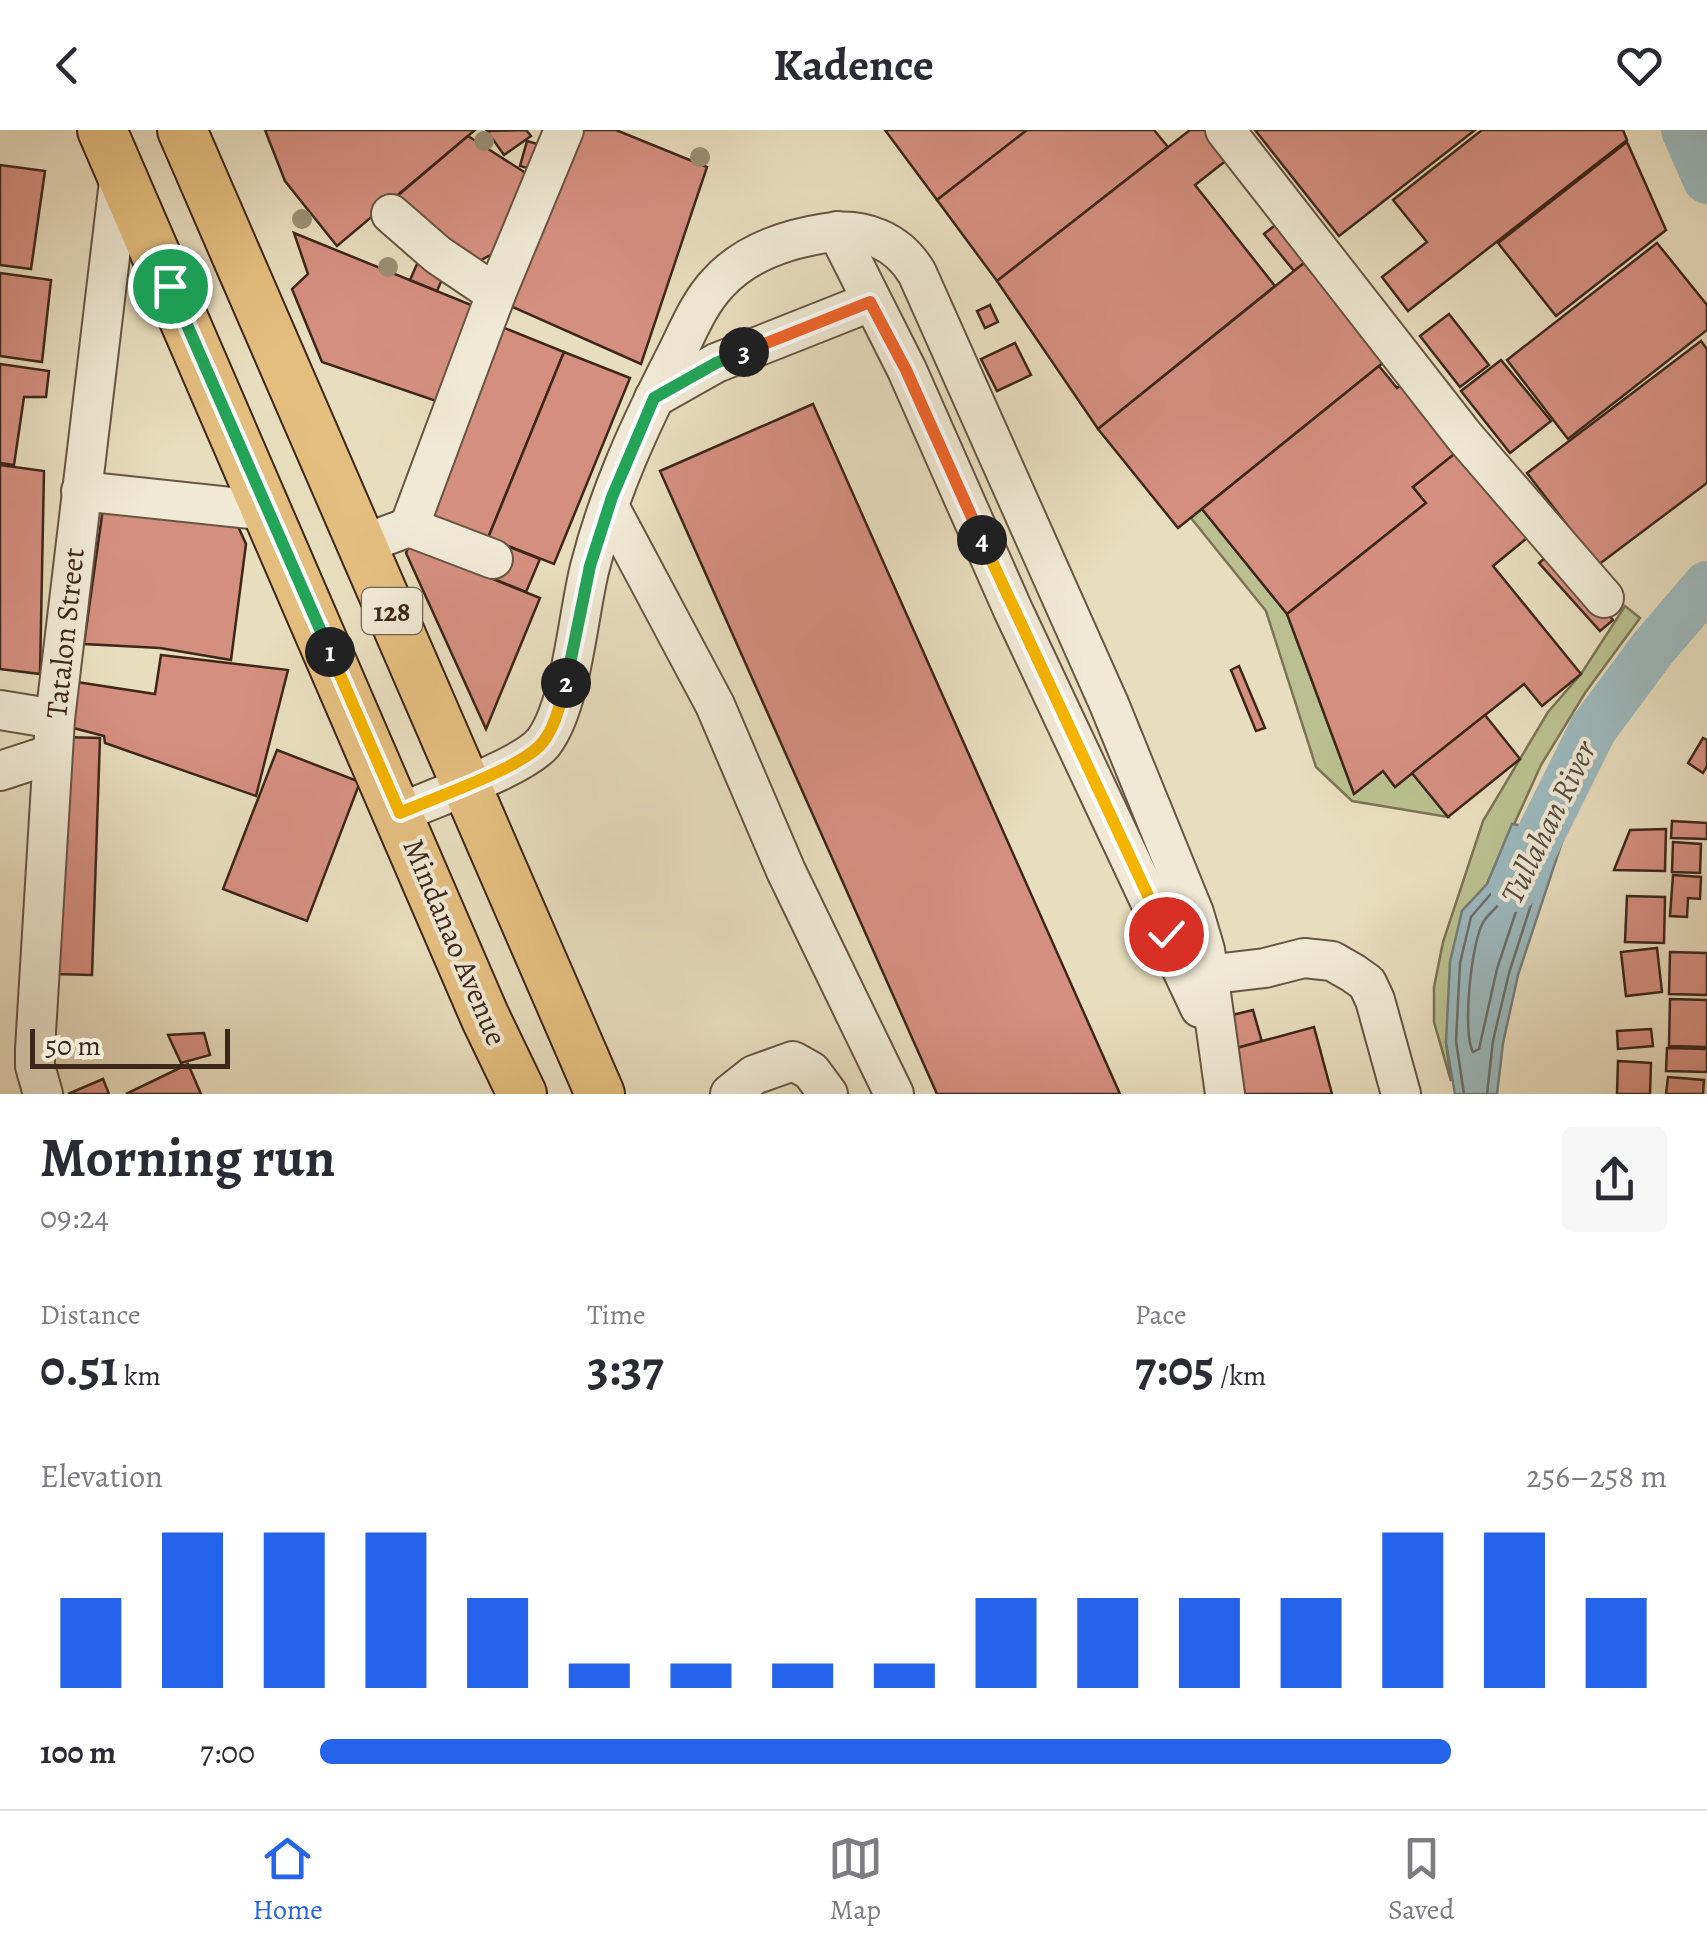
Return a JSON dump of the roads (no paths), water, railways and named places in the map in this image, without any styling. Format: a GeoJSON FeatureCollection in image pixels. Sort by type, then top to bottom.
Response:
{"type":"FeatureCollection","features":[{"type":"Feature","properties":{"kind":"main road","name":"Mindanao Avenue"},"geometry":{"type":"LineString","coordinates":[[102,130],[522,1094]]}},
{"type":"Feature","properties":{"kind":"main road","name":"128"},"geometry":{"type":"LineString","coordinates":[[182,130],[600,1094]]}},
{"type":"Feature","properties":{"kind":"street"},"geometry":{"type":"LineString","coordinates":[[409,527],[496,294],[564,130]]}},
{"type":"Feature","properties":{"kind":"street"},"geometry":{"type":"LineString","coordinates":[[1225,130],[1464,436],[1604,598]]}},
{"type":"Feature","properties":{"kind":"street","name":"Tatalon Street"},"geometry":{"type":"LineString","coordinates":[[43,1094],[35,1050],[53,736],[120,173]]}},
{"type":"Feature","properties":{"kind":"street"},"geometry":{"type":"LineString","coordinates":[[391,214],[438,254],[496,294]]}},
{"type":"Feature","properties":{"kind":"street"},"geometry":{"type":"LineString","coordinates":[[837,231],[906,370],[1013,610],[1215,1037]]}},
{"type":"Feature","properties":{"kind":"street"},"geometry":{"type":"LineString","coordinates":[[400,813],[504,768],[542,745],[555,720],[590,566],[640,424],[698,312],[717,284],[768,248],[803,236],[862,232],[906,254],[917,273],[1170,850],[1204,950],[1225,1094]]}},
{"type":"Feature","properties":{"kind":"street"},"geometry":{"type":"LineString","coordinates":[[654,398],[716,363],[870,302]]}},
{"type":"Feature","properties":{"kind":"street"},"geometry":{"type":"LineString","coordinates":[[81,490],[269,511]]}},
{"type":"Feature","properties":{"kind":"street"},"geometry":{"type":"LineString","coordinates":[[609,506],[716,705],[799,899],[894,1094]]}},
{"type":"Feature","properties":{"kind":"street"},"geometry":{"type":"LineString","coordinates":[[364,544],[409,527],[492,559]]}},
{"type":"Feature","properties":{"kind":"street"},"geometry":{"type":"LineString","coordinates":[[0,710],[53,736]]}},
{"type":"Feature","properties":{"kind":"street"},"geometry":{"type":"LineString","coordinates":[[0,770],[53,736]]}},
{"type":"Feature","properties":{"kind":"street"},"geometry":{"type":"LineString","coordinates":[[1206,975],[1264,968],[1304,958],[1332,961],[1353,973],[1367,983],[1375,1000],[1401,1094]]}},
{"type":"Feature","properties":{"kind":"street"},"geometry":{"type":"LineString","coordinates":[[730,1094],[754,1075],[793,1061],[811,1071],[828,1094]]}},
{"type":"Feature","properties":{"kind":"water"},"geometry":{"type":"Polygon","coordinates":[[[1512,824],[1565,833],[1518,975],[1497,1094],[1455,1094],[1446,1042],[1450,962],[1462,911],[1487,884],[1512,824]]]}},
{"type":"Feature","properties":{"kind":"waterway","name":"Tullahan River"},"geometry":{"type":"LineString","coordinates":[[1685,130],[1707,180]]}},
{"type":"Feature","properties":{"kind":"waterway","name":"Tullahan River"},"geometry":{"type":"LineString","coordinates":[[1514,888],[1593,729],[1653,648],[1707,585]]}}]}
